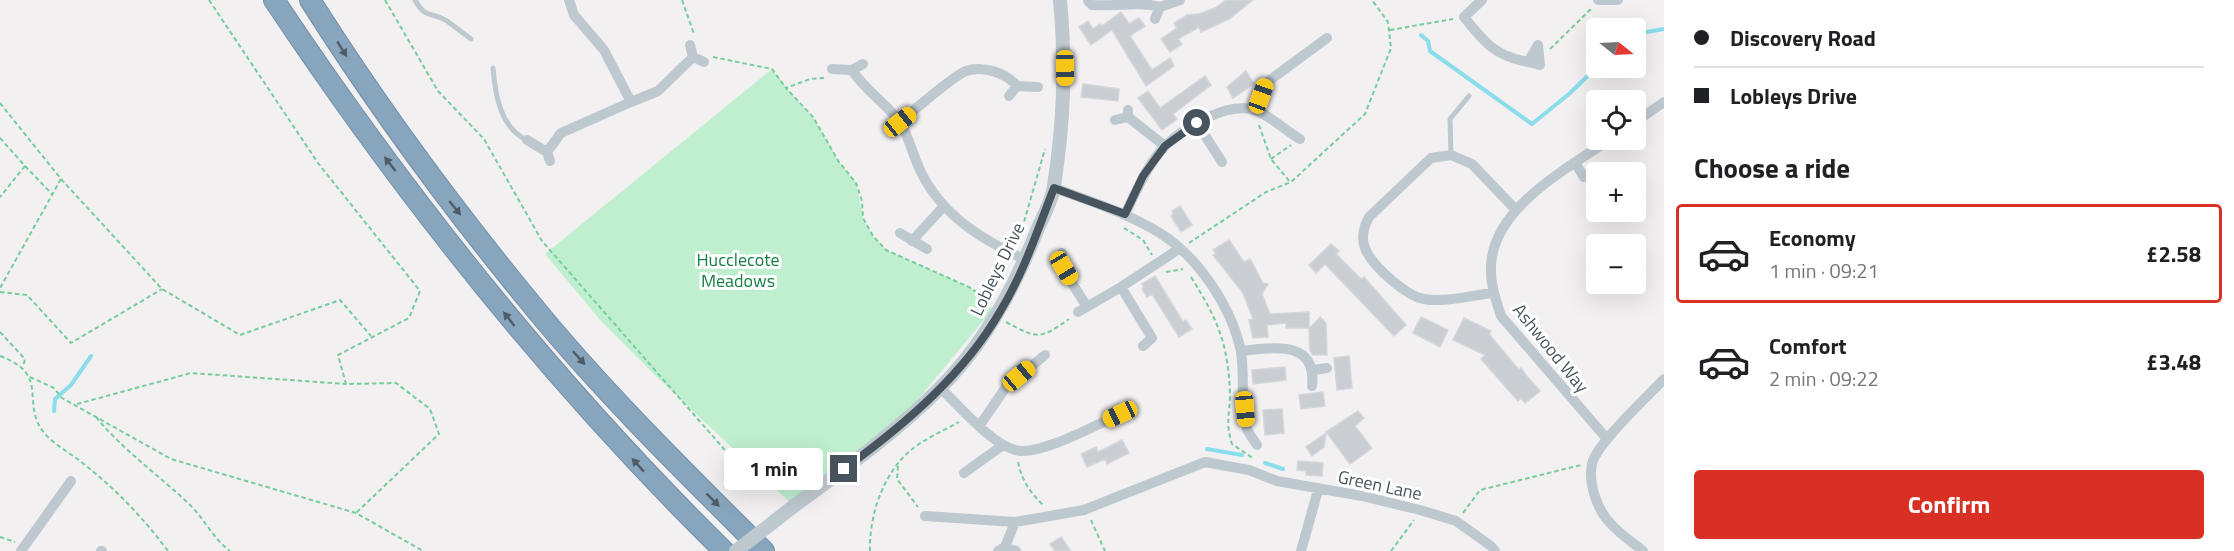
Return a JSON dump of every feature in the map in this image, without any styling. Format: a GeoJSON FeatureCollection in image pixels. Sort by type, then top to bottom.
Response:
{"type":"FeatureCollection","features":[{"type":"Feature","properties":{"kind":"highway"},"geometry":{"type":"LineString","coordinates":[[274,0],[345,107],[518,331],[652,481],[724,551]]}},
{"type":"Feature","properties":{"kind":"highway"},"geometry":{"type":"LineString","coordinates":[[310,0],[370,94],[441,190],[537,310],[668,454],[764,551]]}},
{"type":"Feature","properties":{"kind":"street"},"geometry":{"type":"LineString","coordinates":[[569,0],[574,15],[604,50],[631,102]]}},
{"type":"Feature","properties":{"kind":"street","name":"Lobleys Drive"},"geometry":{"type":"LineString","coordinates":[[736,551],[886,438],[940,388],[972,352],[1001,310],[1020,257],[1054,188],[1065,86],[1060,0]]}},
{"type":"Feature","properties":{"kind":"street"},"geometry":{"type":"LineString","coordinates":[[1088,1],[1092,5],[1104,6],[1145,3],[1160,7],[1180,0]]}},
{"type":"Feature","properties":{"kind":"street"},"geometry":{"type":"LineString","coordinates":[[1482,0],[1464,18],[1481,38],[1504,57],[1528,62],[1539,49]]}},
{"type":"Feature","properties":{"kind":"street"},"geometry":{"type":"LineString","coordinates":[[1599,0],[1618,0]]}},
{"type":"Feature","properties":{"kind":"street"},"geometry":{"type":"LineString","coordinates":[[1155,19],[1160,7]]}},
{"type":"Feature","properties":{"kind":"street"},"geometry":{"type":"LineString","coordinates":[[1256,110],[1266,83],[1327,38]]}},
{"type":"Feature","properties":{"kind":"street"},"geometry":{"type":"LineString","coordinates":[[526,140],[549,156],[561,133],[658,91],[703,58],[693,41]]}},
{"type":"Feature","properties":{"kind":"street"},"geometry":{"type":"LineString","coordinates":[[832,69],[852,70],[863,64]]}},
{"type":"Feature","properties":{"kind":"street"},"geometry":{"type":"LineString","coordinates":[[852,70],[863,87],[900,122],[921,172],[944,206],[973,233],[1020,257]]}},
{"type":"Feature","properties":{"kind":"street"},"geometry":{"type":"LineString","coordinates":[[900,122],[966,71],[993,71],[1009,76],[1017,86],[1038,87]]}},
{"type":"Feature","properties":{"kind":"street"},"geometry":{"type":"LineString","coordinates":[[1009,96],[1017,86]]}},
{"type":"Feature","properties":{"kind":"street"},"geometry":{"type":"LineString","coordinates":[[1646,114],[1664,102]]}},
{"type":"Feature","properties":{"kind":"street"},"geometry":{"type":"LineString","coordinates":[[1122,219],[1143,176],[1165,146],[1197,123],[1226,109],[1256,110],[1300,139]]}},
{"type":"Feature","properties":{"kind":"street"},"geometry":{"type":"LineString","coordinates":[[1115,120],[1128,114],[1165,146]]}},
{"type":"Feature","properties":{"kind":"street"},"geometry":{"type":"LineString","coordinates":[[1197,123],[1222,162]]}},
{"type":"Feature","properties":{"kind":"street","name":"Ashwood Way"},"geometry":{"type":"LineString","coordinates":[[1595,150],[1515,208],[1498,237],[1491,266],[1493,292],[1501,316],[1607,440]]}},
{"type":"Feature","properties":{"kind":"street"},"geometry":{"type":"LineString","coordinates":[[1493,292],[1422,299],[1403,291],[1366,251],[1364,235],[1369,217],[1431,158],[1451,155],[1472,164],[1515,208]]}},
{"type":"Feature","properties":{"kind":"street"},"geometry":{"type":"LineString","coordinates":[[1575,163],[1584,177]]}},
{"type":"Feature","properties":{"kind":"street"},"geometry":{"type":"LineString","coordinates":[[1054,188],[1122,219],[1161,233],[1179,249],[1220,300],[1228,314],[1241,351],[1244,430],[1257,445]]}},
{"type":"Feature","properties":{"kind":"street"},"geometry":{"type":"LineString","coordinates":[[912,241],[944,206]]}},
{"type":"Feature","properties":{"kind":"street"},"geometry":{"type":"LineString","coordinates":[[900,233],[927,249]]}},
{"type":"Feature","properties":{"kind":"street"},"geometry":{"type":"LineString","coordinates":[[1062,253],[1059,262],[1083,310],[1179,249]]}},
{"type":"Feature","properties":{"kind":"street"},"geometry":{"type":"LineString","coordinates":[[1121,287],[1156,337],[1143,346]]}},
{"type":"Feature","properties":{"kind":"street"},"geometry":{"type":"LineString","coordinates":[[1241,351],[1283,347],[1306,358],[1314,370],[1312,386]]}},
{"type":"Feature","properties":{"kind":"street"},"geometry":{"type":"LineString","coordinates":[[980,425],[1006,387],[1045,355]]}},
{"type":"Feature","properties":{"kind":"street"},"geometry":{"type":"LineString","coordinates":[[1314,370],[1327,368]]}},
{"type":"Feature","properties":{"kind":"street"},"geometry":{"type":"LineString","coordinates":[[1643,551],[1610,523],[1597,502],[1592,481],[1592,462],[1607,440],[1664,380]]}},
{"type":"Feature","properties":{"kind":"street"},"geometry":{"type":"LineString","coordinates":[[940,388],[1003,445],[1016,451],[1026,451],[1065,440],[1120,414]]}},
{"type":"Feature","properties":{"kind":"street"},"geometry":{"type":"LineString","coordinates":[[964,473],[1003,445]]}},
{"type":"Feature","properties":{"kind":"street","name":"Green Lane"},"geometry":{"type":"LineString","coordinates":[[925,516],[1015,522],[1084,510],[1205,462],[1249,470],[1277,481],[1362,496],[1456,521],[1495,551]]}},
{"type":"Feature","properties":{"kind":"street"},"geometry":{"type":"LineString","coordinates":[[23,548],[71,481]]}},
{"type":"Feature","properties":{"kind":"street"},"geometry":{"type":"LineString","coordinates":[[1301,551],[1318,489]]}},
{"type":"Feature","properties":{"kind":"street"},"geometry":{"type":"LineString","coordinates":[[1015,522],[1001,549],[1016,551]]}},
{"type":"Feature","properties":{"kind":"lane"},"geometry":{"type":"LineString","coordinates":[[416,0],[428,16],[445,20],[471,39]]}},
{"type":"Feature","properties":{"kind":"lane"},"geometry":{"type":"LineString","coordinates":[[493,68],[497,98],[504,116],[513,131],[526,140]]}},
{"type":"Feature","properties":{"kind":"lane"},"geometry":{"type":"LineString","coordinates":[[1451,155],[1450,119],[1469,96]]}},
{"type":"Feature","properties":{"kind":"path"},"geometry":{"type":"LineString","coordinates":[[208,0],[318,163],[420,291],[409,318],[338,355],[346,384]]}},
{"type":"Feature","properties":{"kind":"path"},"geometry":{"type":"LineString","coordinates":[[385,0],[438,91],[484,139],[542,241],[731,457],[770,466],[826,473]]}},
{"type":"Feature","properties":{"kind":"path"},"geometry":{"type":"LineString","coordinates":[[682,0],[693,41]]}},
{"type":"Feature","properties":{"kind":"path"},"geometry":{"type":"LineString","coordinates":[[1179,249],[1266,192],[1291,182],[1365,114],[1391,48],[1388,22],[1372,0]]}},
{"type":"Feature","properties":{"kind":"path"},"geometry":{"type":"LineString","coordinates":[[1539,49],[1554,47],[1599,0]]}},
{"type":"Feature","properties":{"kind":"path"},"geometry":{"type":"LineString","coordinates":[[1390,30],[1464,18]]}},
{"type":"Feature","properties":{"kind":"path"},"geometry":{"type":"LineString","coordinates":[[703,58],[772,69],[813,117],[840,162],[856,183],[862,201],[862,218],[873,236],[886,250],[971,288],[1001,310]]}},
{"type":"Feature","properties":{"kind":"path"},"geometry":{"type":"LineString","coordinates":[[786,88],[810,79],[826,78],[832,69]]}},
{"type":"Feature","properties":{"kind":"path"},"geometry":{"type":"LineString","coordinates":[[0,103],[62,179],[162,290],[240,335],[340,300],[371,336]]}},
{"type":"Feature","properties":{"kind":"path"},"geometry":{"type":"LineString","coordinates":[[1256,110],[1260,133],[1271,159],[1291,182]]}},
{"type":"Feature","properties":{"kind":"path"},"geometry":{"type":"LineString","coordinates":[[0,138],[52,195]]}},
{"type":"Feature","properties":{"kind":"path"},"geometry":{"type":"LineString","coordinates":[[1271,159],[1300,139]]}},
{"type":"Feature","properties":{"kind":"path"},"geometry":{"type":"LineString","coordinates":[[1020,257],[1046,146]]}},
{"type":"Feature","properties":{"kind":"path"},"geometry":{"type":"LineString","coordinates":[[0,197],[25,166]]}},
{"type":"Feature","properties":{"kind":"path"},"geometry":{"type":"LineString","coordinates":[[0,288],[62,179]]}},
{"type":"Feature","properties":{"kind":"path"},"geometry":{"type":"LineString","coordinates":[[1122,219],[1143,240],[1160,270],[1166,272],[1186,269],[1213,312],[1224,337],[1229,372],[1226,423],[1228,435],[1232,444],[1254,459]]}},
{"type":"Feature","properties":{"kind":"path"},"geometry":{"type":"LineString","coordinates":[[0,292],[27,295],[71,343],[162,290]]}},
{"type":"Feature","properties":{"kind":"path"},"geometry":{"type":"LineString","coordinates":[[1009,324],[1028,335],[1044,336],[1083,310]]}},
{"type":"Feature","properties":{"kind":"path"},"geometry":{"type":"LineString","coordinates":[[0,332],[26,359],[23,367]]}},
{"type":"Feature","properties":{"kind":"path"},"geometry":{"type":"LineString","coordinates":[[0,363],[2,356],[23,367],[30,377],[34,407],[45,434],[117,492],[168,551]]}},
{"type":"Feature","properties":{"kind":"path"},"geometry":{"type":"LineString","coordinates":[[75,405],[191,373],[346,384],[396,383],[430,409],[439,434],[356,513]]}},
{"type":"Feature","properties":{"kind":"path"},"geometry":{"type":"LineString","coordinates":[[30,377],[54,388],[62,398],[171,459],[356,513],[423,551]]}},
{"type":"Feature","properties":{"kind":"path"},"geometry":{"type":"LineString","coordinates":[[94,415],[108,432],[188,503],[221,545],[230,551]]}},
{"type":"Feature","properties":{"kind":"path"},"geometry":{"type":"LineString","coordinates":[[870,551],[872,523],[882,488],[898,463],[912,449],[969,416]]}},
{"type":"Feature","properties":{"kind":"path"},"geometry":{"type":"LineString","coordinates":[[1249,470],[1257,445]]}},
{"type":"Feature","properties":{"kind":"path"},"geometry":{"type":"LineString","coordinates":[[1016,451],[1021,477],[1029,491],[1054,515]]}},
{"type":"Feature","properties":{"kind":"path"},"geometry":{"type":"LineString","coordinates":[[1456,521],[1480,490],[1592,462]]}},
{"type":"Feature","properties":{"kind":"path"},"geometry":{"type":"LineString","coordinates":[[898,463],[897,479],[925,516]]}},
{"type":"Feature","properties":{"kind":"path"},"geometry":{"type":"LineString","coordinates":[[1084,510],[1105,551]]}},
{"type":"Feature","properties":{"kind":"path"},"geometry":{"type":"LineString","coordinates":[[1391,551],[1420,510]]}},
{"type":"Feature","properties":{"kind":"path"},"geometry":{"type":"LineString","coordinates":[[0,537],[23,548]]}},
{"type":"Feature","properties":{"kind":"green space","name":"Hucclecote Meadows"},"geometry":{"type":"Polygon","coordinates":[[[772,69],[813,117],[839,162],[856,183],[863,218],[873,236],[886,250],[971,288],[993,309],[886,438],[794,506],[601,321],[545,254],[772,69]]]}},
{"type":"Feature","properties":{"kind":"building"},"geometry":{"type":"Polygon","coordinates":[[[1226,0],[1253,0],[1229,19],[1201,32],[1199,27],[1178,39],[1182,44],[1170,52],[1161,39],[1177,28],[1174,23],[1187,15],[1199,14],[1215,8],[1226,0]]]}},
{"type":"Feature","properties":{"kind":"building"},"geometry":{"type":"Polygon","coordinates":[[[1121,12],[1129,24],[1139,18],[1145,26],[1130,36],[1152,70],[1170,58],[1174,66],[1146,86],[1112,30],[1091,45],[1079,27],[1088,21],[1093,29],[1100,24],[1102,26],[1121,12]]]}},
{"type":"Feature","properties":{"kind":"building"},"geometry":{"type":"Polygon","coordinates":[[[1246,71],[1254,84],[1233,98],[1227,87],[1246,71]]]}},
{"type":"Feature","properties":{"kind":"building"},"geometry":{"type":"Polygon","coordinates":[[[1205,76],[1211,85],[1173,114],[1177,119],[1162,130],[1138,98],[1148,91],[1160,108],[1205,76]]]}},
{"type":"Feature","properties":{"kind":"building"},"geometry":{"type":"Polygon","coordinates":[[[1083,84],[1119,89],[1118,101],[1081,97],[1083,84]]]}},
{"type":"Feature","properties":{"kind":"building"},"geometry":{"type":"Polygon","coordinates":[[[1180,206],[1192,225],[1181,232],[1171,216],[1174,213],[1172,211],[1180,206]]]}},
{"type":"Feature","properties":{"kind":"building"},"geometry":{"type":"Polygon","coordinates":[[[1229,240],[1244,262],[1250,259],[1263,283],[1268,284],[1262,294],[1270,314],[1309,312],[1309,328],[1286,328],[1286,323],[1267,325],[1268,337],[1253,338],[1249,320],[1253,319],[1243,293],[1213,255],[1216,254],[1213,250],[1229,240]]]}},
{"type":"Feature","properties":{"kind":"building"},"geometry":{"type":"Polygon","coordinates":[[[1331,244],[1339,251],[1336,254],[1361,279],[1364,277],[1406,325],[1394,336],[1325,264],[1316,273],[1309,265],[1331,244]]]}},
{"type":"Feature","properties":{"kind":"building"},"geometry":{"type":"Polygon","coordinates":[[[1155,276],[1183,322],[1186,320],[1192,329],[1179,337],[1152,294],[1147,297],[1142,289],[1144,287],[1142,284],[1155,276]]]}},
{"type":"Feature","properties":{"kind":"building"},"geometry":{"type":"Polygon","coordinates":[[[1320,317],[1326,323],[1327,355],[1313,355],[1310,351],[1309,329],[1320,317]]]}},
{"type":"Feature","properties":{"kind":"building"},"geometry":{"type":"Polygon","coordinates":[[[1421,317],[1448,330],[1440,347],[1413,333],[1421,317]]]}},
{"type":"Feature","properties":{"kind":"building"},"geometry":{"type":"Polygon","coordinates":[[[1464,318],[1491,331],[1489,334],[1540,391],[1525,403],[1521,398],[1518,401],[1481,359],[1485,355],[1453,340],[1464,318]]]}},
{"type":"Feature","properties":{"kind":"building"},"geometry":{"type":"Polygon","coordinates":[[[1349,356],[1352,388],[1337,390],[1334,358],[1349,356]]]}},
{"type":"Feature","properties":{"kind":"building"},"geometry":{"type":"Polygon","coordinates":[[[1285,367],[1286,380],[1253,384],[1252,370],[1285,367]]]}},
{"type":"Feature","properties":{"kind":"building"},"geometry":{"type":"Polygon","coordinates":[[[1323,392],[1325,406],[1301,409],[1299,395],[1323,392]]]}},
{"type":"Feature","properties":{"kind":"building"},"geometry":{"type":"Polygon","coordinates":[[[1282,409],[1284,433],[1265,435],[1263,410],[1282,409]]]}},
{"type":"Feature","properties":{"kind":"building"},"geometry":{"type":"Polygon","coordinates":[[[1358,411],[1364,418],[1355,426],[1372,448],[1350,464],[1326,432],[1358,411]]]}},
{"type":"Feature","properties":{"kind":"building"},"geometry":{"type":"Polygon","coordinates":[[[1326,433],[1324,447],[1312,456],[1306,447],[1326,433]]]}},
{"type":"Feature","properties":{"kind":"building"},"geometry":{"type":"Polygon","coordinates":[[[1122,440],[1129,453],[1107,464],[1105,459],[1087,467],[1081,454],[1096,447],[1098,452],[1122,440]]]}},
{"type":"Feature","properties":{"kind":"building"},"geometry":{"type":"Polygon","coordinates":[[[1298,461],[1323,463],[1322,476],[1306,475],[1306,471],[1297,470],[1298,461]]]}},
{"type":"Feature","properties":{"kind":"building"},"geometry":{"type":"Polygon","coordinates":[[[1061,537],[1071,551],[1055,551],[1050,544],[1061,537]]]}},
{"type":"Feature","properties":{"kind":"waterway"},"geometry":{"type":"LineString","coordinates":[[1646,32],[1664,29]]}},
{"type":"Feature","properties":{"kind":"waterway"},"geometry":{"type":"LineString","coordinates":[[1421,35],[1428,41],[1430,51],[1532,124],[1586,78]]}},
{"type":"Feature","properties":{"kind":"waterway"},"geometry":{"type":"LineString","coordinates":[[54,411],[55,399],[71,385],[91,356]]}},
{"type":"Feature","properties":{"kind":"waterway"},"geometry":{"type":"LineString","coordinates":[[1207,449],[1242,455]]}},
{"type":"Feature","properties":{"kind":"waterway"},"geometry":{"type":"LineString","coordinates":[[1265,463],[1283,469]]}},
{"type":"Feature","properties":{"kind":"route"},"geometry":{"type":"LineString","coordinates":[[844,469],[886,438],[940,388],[972,352],[1001,310],[1026,260],[1054,188],[1125,214],[1143,176],[1165,146],[1197,123]]}}]}
